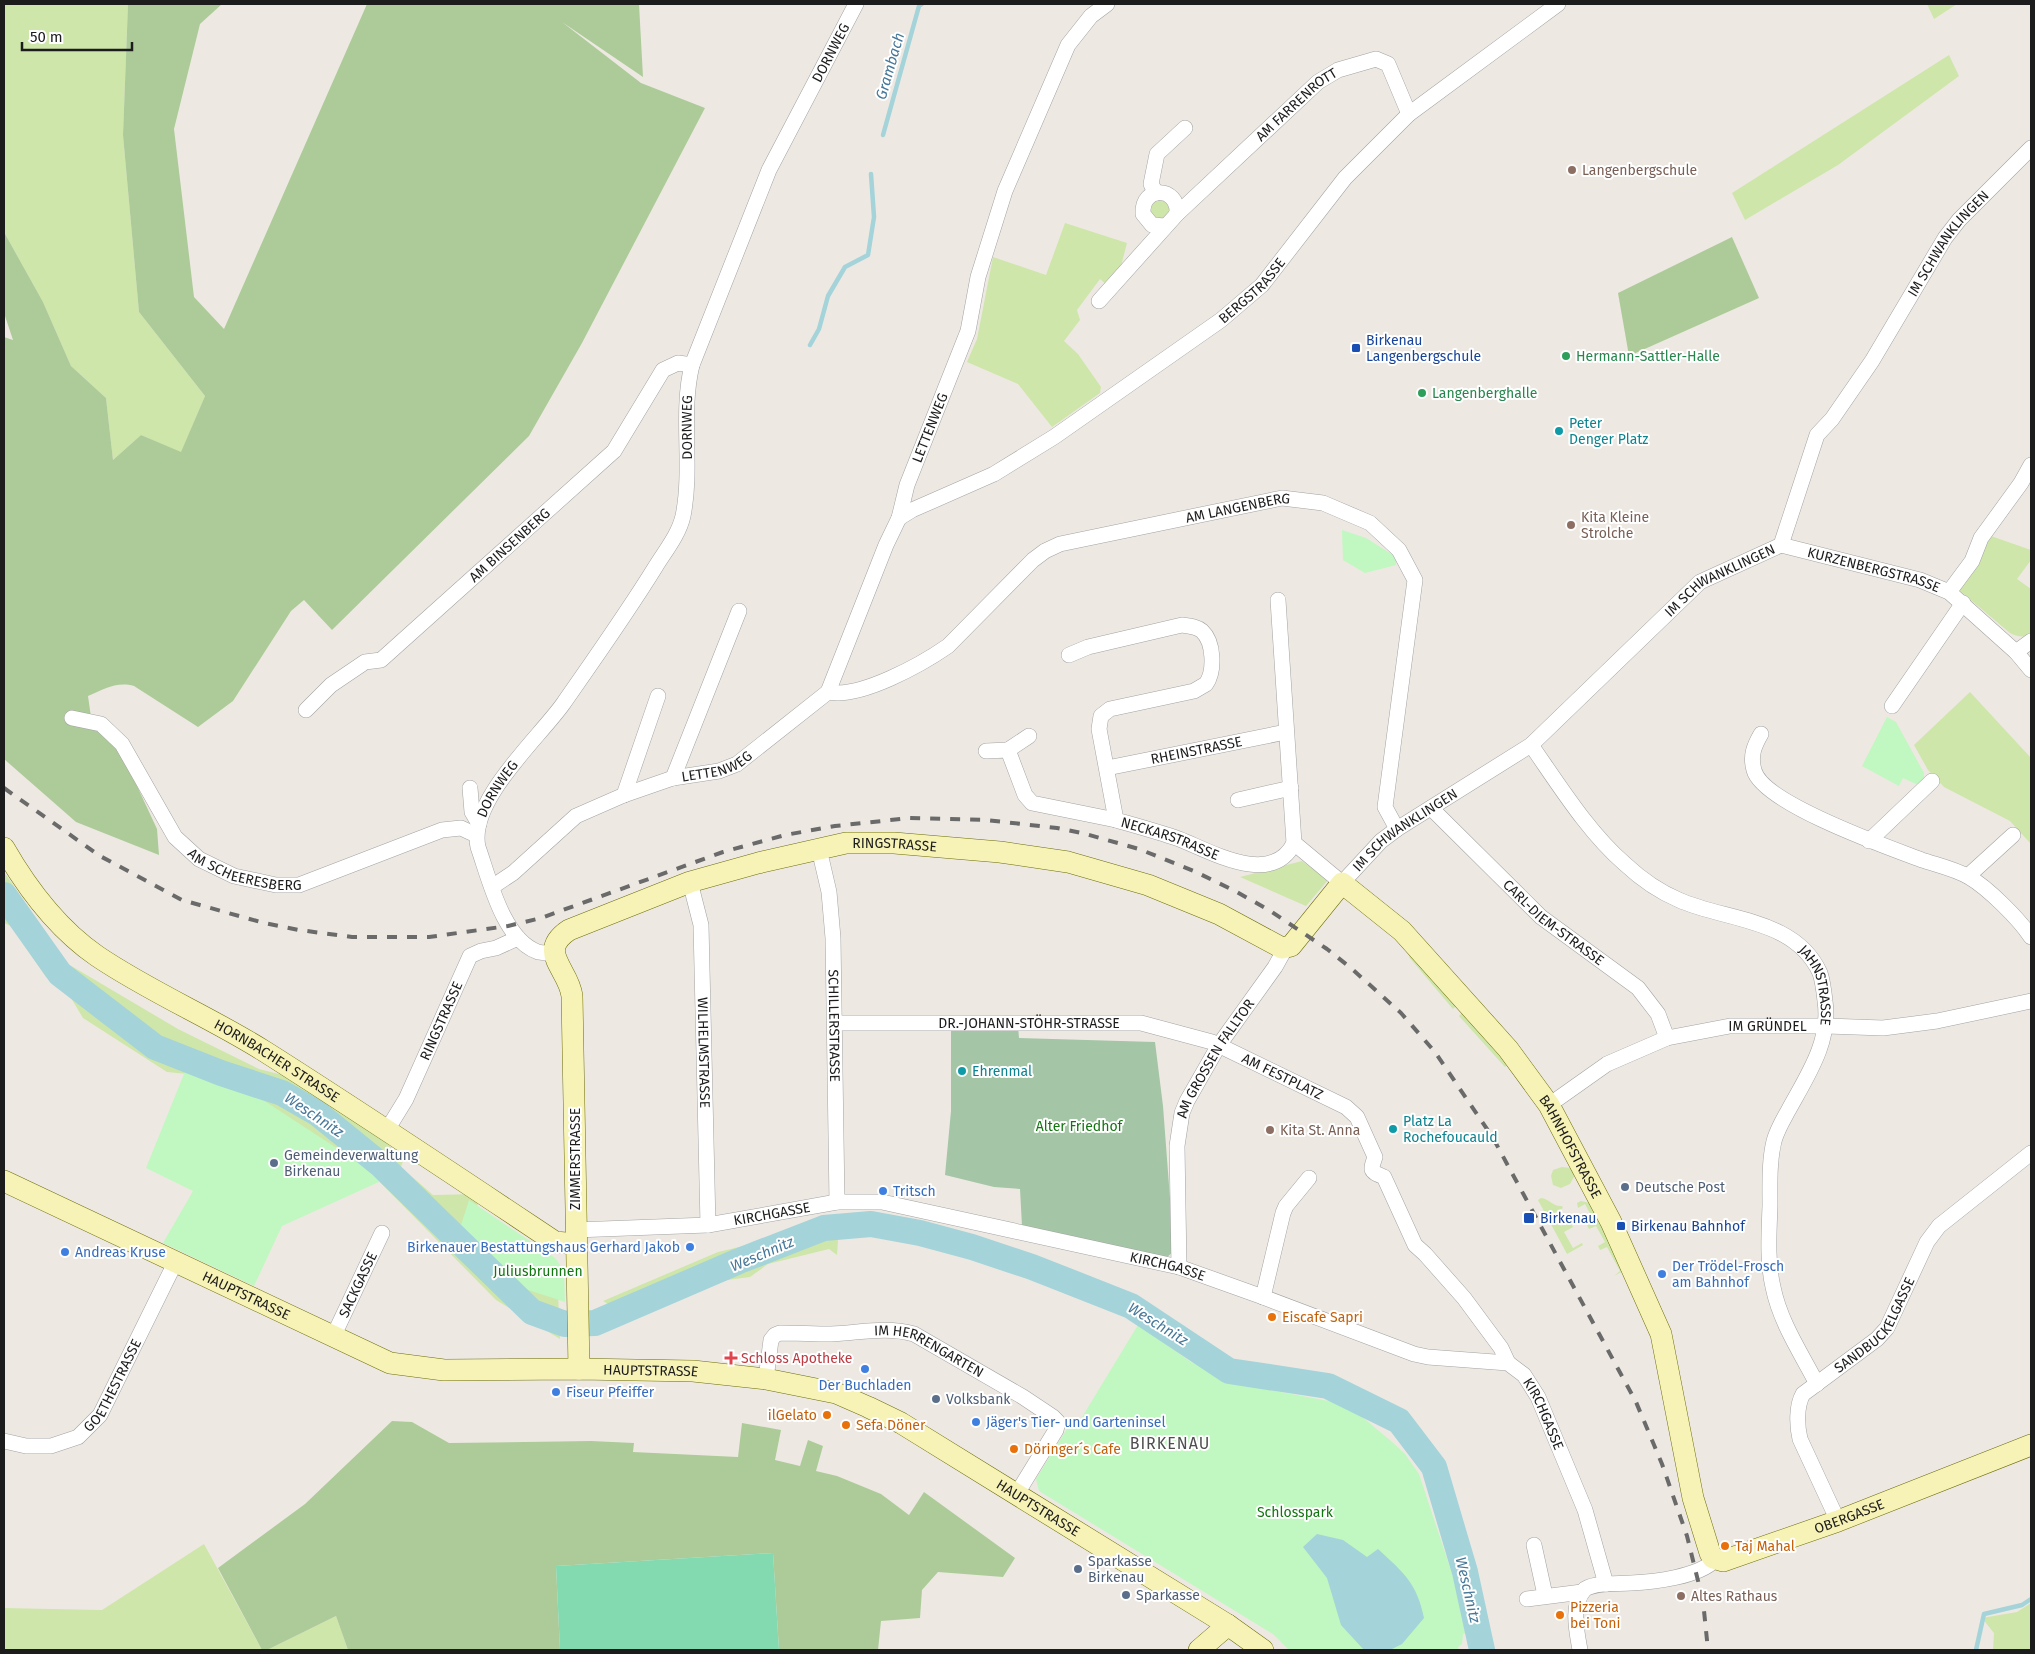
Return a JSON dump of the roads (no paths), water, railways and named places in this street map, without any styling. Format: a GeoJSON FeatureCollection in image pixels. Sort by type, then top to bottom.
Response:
{"type":"FeatureCollection","features":[{"type":"Feature","properties":{"kind":"main road","name":"RINGSTRASSE"},"geometry":{"type":"LineString","coordinates":[[554,954],[557,940],[569,930],[690,882],[758,863],[846,843],[894,843],[1000,852],[1068,862],[1148,885],[1219,914],[1279,948],[1285,949]]}},
{"type":"Feature","properties":{"kind":"main road","name":"HORNBACHER STRASSE"},"geometry":{"type":"LineString","coordinates":[[4,848],[38,900],[69,933],[96,955],[127,975],[262,1049],[388,1130],[555,1242],[576,1237]]}},
{"type":"Feature","properties":{"kind":"main road","name":"AM GROSSEN FALLTOR"},"geometry":{"type":"LineString","coordinates":[[1285,949],[1296,940],[1342,883]]}},
{"type":"Feature","properties":{"kind":"main road","name":"BAHNHOFSTRASSE"},"geometry":{"type":"LineString","coordinates":[[1342,883],[1399,927],[1508,1049],[1548,1105],[1611,1222],[1661,1334],[1693,1498],[1710,1552],[1715,1560]]}},
{"type":"Feature","properties":{"kind":"main road","name":"ZIMMERSTRASSE"},"geometry":{"type":"LineString","coordinates":[[554,954],[569,982],[572,996],[579,1369]]}},
{"type":"Feature","properties":{"kind":"main road","name":"HAUPTSTRASSE"},"geometry":{"type":"LineString","coordinates":[[4,1181],[390,1363],[444,1370],[579,1369],[693,1371],[766,1379],[836,1393],[868,1406],[900,1423],[1228,1625],[1263,1650]]}},
{"type":"Feature","properties":{"kind":"main road","name":"OBERGASSE"},"geometry":{"type":"LineString","coordinates":[[1715,1560],[1723,1561],[1838,1521],[2031,1445]]}},
{"type":"Feature","properties":{"kind":"main road"},"geometry":{"type":"LineString","coordinates":[[1199,1650],[1228,1625]]}},
{"type":"Feature","properties":{"kind":"street","name":"DORNWEG"},"geometry":{"type":"LineString","coordinates":[[478,829],[495,786],[560,707],[626,613],[676,534],[683,517],[685,498],[687,384],[692,365],[769,170],[856,4]]}},
{"type":"Feature","properties":{"kind":"street","name":"LETTENWEG"},"geometry":{"type":"LineString","coordinates":[[492,887],[513,873],[576,816],[624,795],[673,778],[719,771],[737,764],[828,692],[886,545],[899,518],[907,485],[968,331],[978,276],[1004,191],[1068,45],[1091,16],[1107,4]]}},
{"type":"Feature","properties":{"kind":"street","name":"BERGSTRASSE"},"geometry":{"type":"LineString","coordinates":[[899,518],[912,510],[994,474],[1054,437],[1222,320],[1262,285],[1345,178],[1409,114],[1558,4]]}},
{"type":"Feature","properties":{"kind":"street","name":"AM FARRENROTT"},"geometry":{"type":"LineString","coordinates":[[1099,301],[1176,214],[1318,82],[1338,70],[1376,59],[1388,64],[1409,114]]}},
{"type":"Feature","properties":{"kind":"street"},"geometry":{"type":"LineString","coordinates":[[1156,193],[1151,184],[1154,152],[1185,128]]}},
{"type":"Feature","properties":{"kind":"street","name":"IM SCHWANKLINGEN"},"geometry":{"type":"LineString","coordinates":[[1342,883],[1381,841],[1397,829],[1531,745],[1700,582],[1781,544],[1817,436],[1832,419],[1872,361],[1945,238],[1958,220],[2031,148]]}},
{"type":"Feature","properties":{"kind":"street"},"geometry":{"type":"LineString","coordinates":[[1165,226],[1152,225],[1143,214],[1145,201],[1156,193],[1168,194],[1176,203],[1176,214]]}},
{"type":"Feature","properties":{"kind":"street","name":"AM BINSENBERG"},"geometry":{"type":"LineString","coordinates":[[306,710],[330,685],[365,662],[381,660],[614,452],[662,370],[678,363],[692,365]]}},
{"type":"Feature","properties":{"kind":"street"},"geometry":{"type":"LineString","coordinates":[[1950,592],[1972,561],[1981,538],[2021,483],[2031,465]]}},
{"type":"Feature","properties":{"kind":"street","name":"AM LANGENBERG"},"geometry":{"type":"LineString","coordinates":[[828,692],[845,694],[907,671],[933,656],[948,646],[1033,560],[1044,551],[1060,544],[1282,498],[1323,503],[1370,523],[1399,550],[1415,580],[1385,807],[1397,829]]}},
{"type":"Feature","properties":{"kind":"street","name":"KURZENBERGSTRASSE"},"geometry":{"type":"LineString","coordinates":[[1781,544],[1920,580],[1950,592],[2016,652],[2031,670]]}},
{"type":"Feature","properties":{"kind":"street"},"geometry":{"type":"LineString","coordinates":[[1278,600],[1294,843],[1342,883]]}},
{"type":"Feature","properties":{"kind":"street"},"geometry":{"type":"LineString","coordinates":[[1892,706],[1963,603]]}},
{"type":"Feature","properties":{"kind":"street","name":"LETTENWEG"},"geometry":{"type":"LineString","coordinates":[[673,778],[739,611]]}},
{"type":"Feature","properties":{"kind":"street","name":"NECKARSTRASSE"},"geometry":{"type":"LineString","coordinates":[[1069,655],[1088,647],[1182,625],[1192,626],[1201,630],[1208,641],[1211,658],[1210,679],[1206,684],[1194,691],[1110,709],[1102,716],[1099,729],[1116,820],[1178,839],[1234,863],[1246,865],[1277,860],[1287,853],[1294,843]]}},
{"type":"Feature","properties":{"kind":"street"},"geometry":{"type":"LineString","coordinates":[[2016,652],[2031,641]]}},
{"type":"Feature","properties":{"kind":"street"},"geometry":{"type":"LineString","coordinates":[[624,795],[658,696]]}},
{"type":"Feature","properties":{"kind":"street","name":"AM SCHEERESBERG"},"geometry":{"type":"LineString","coordinates":[[72,718],[101,724],[122,744],[175,837],[199,859],[234,876],[276,885],[299,885],[442,830],[478,829]]}},
{"type":"Feature","properties":{"kind":"street","name":"RHEINSTRASSE"},"geometry":{"type":"LineString","coordinates":[[1107,768],[1286,732]]}},
{"type":"Feature","properties":{"kind":"street"},"geometry":{"type":"LineString","coordinates":[[1761,734],[1752,750],[1754,772],[1766,787],[1789,803],[1870,841],[1968,876],[2025,927],[2031,937]]}},
{"type":"Feature","properties":{"kind":"street"},"geometry":{"type":"LineString","coordinates":[[986,751],[1008,750],[1029,736]]}},
{"type":"Feature","properties":{"kind":"street","name":"JAHNSTRASSE"},"geometry":{"type":"LineString","coordinates":[[1531,745],[1580,816],[1625,864],[1665,893],[1680,901],[1766,926],[1795,942],[1804,950],[1820,974],[1826,1005],[1826,1026],[1818,1054],[1778,1129],[1773,1148],[1769,1259],[1772,1287],[1781,1315],[1817,1384]]}},
{"type":"Feature","properties":{"kind":"street"},"geometry":{"type":"LineString","coordinates":[[1008,750],[1025,795],[1032,803],[1116,820]]}},
{"type":"Feature","properties":{"kind":"street"},"geometry":{"type":"LineString","coordinates":[[1870,841],[1932,781]]}},
{"type":"Feature","properties":{"kind":"street","name":"DORNWEG"},"geometry":{"type":"LineString","coordinates":[[470,788],[472,812],[478,829],[478,847],[492,887],[513,932]]}},
{"type":"Feature","properties":{"kind":"street"},"geometry":{"type":"LineString","coordinates":[[1238,800],[1291,788]]}},
{"type":"Feature","properties":{"kind":"street","name":"CARL-DIEM-STRASSE"},"geometry":{"type":"LineString","coordinates":[[1431,808],[1541,916],[1638,988],[1658,1014],[1667,1038]]}},
{"type":"Feature","properties":{"kind":"street"},"geometry":{"type":"LineString","coordinates":[[1968,876],[2012,835]]}},
{"type":"Feature","properties":{"kind":"street","name":"SCHILLERSTRASSE"},"geometry":{"type":"LineString","coordinates":[[819,849],[829,892],[836,1023],[838,1202]]}},
{"type":"Feature","properties":{"kind":"street","name":"WILHELMSTRASSE"},"geometry":{"type":"LineString","coordinates":[[690,882],[700,925],[708,1225]]}},
{"type":"Feature","properties":{"kind":"street"},"geometry":{"type":"LineString","coordinates":[[513,932],[538,952],[554,954]]}},
{"type":"Feature","properties":{"kind":"street","name":"RINGSTRASSE"},"geometry":{"type":"LineString","coordinates":[[388,1130],[406,1099],[470,956],[481,951],[496,948],[513,932]]}},
{"type":"Feature","properties":{"kind":"street","name":"AM GROSSEN FALLTOR"},"geometry":{"type":"LineString","coordinates":[[1179,1267],[1176,1146],[1179,1123],[1187,1101],[1219,1045],[1275,968],[1285,949]]}},
{"type":"Feature","properties":{"kind":"street","name":"IM GRÜNDEL"},"geometry":{"type":"LineString","coordinates":[[1548,1105],[1607,1064],[1667,1038],[1730,1026],[1883,1028],[1938,1021],[2031,1001]]}},
{"type":"Feature","properties":{"kind":"street","name":"DR.-JOHANN-STÖHR-STRASSE"},"geometry":{"type":"LineString","coordinates":[[836,1023],[1141,1022],[1219,1045]]}},
{"type":"Feature","properties":{"kind":"street","name":"AM FESTPLATZ"},"geometry":{"type":"LineString","coordinates":[[1219,1045],[1346,1107],[1357,1117],[1375,1157],[1371,1166],[1372,1171],[1384,1177],[1415,1245],[1464,1298],[1501,1348],[1508,1363]]}},
{"type":"Feature","properties":{"kind":"street","name":"SANDBUCKELGASSE"},"geometry":{"type":"LineString","coordinates":[[1838,1521],[1799,1435],[1800,1398],[1877,1338],[1887,1328],[1927,1242],[1939,1226],[2031,1153]]}},
{"type":"Feature","properties":{"kind":"street"},"geometry":{"type":"LineString","coordinates":[[1263,1296],[1283,1213],[1286,1206],[1309,1178]]}},
{"type":"Feature","properties":{"kind":"street","name":"KIRCHGASSE"},"geometry":{"type":"LineString","coordinates":[[576,1237],[708,1225],[838,1202],[882,1202],[1179,1267],[1263,1296],[1414,1354],[1428,1357],[1508,1363],[1524,1375],[1538,1397],[1588,1521],[1606,1584]]}},
{"type":"Feature","properties":{"kind":"street","name":"SACKGASSE"},"geometry":{"type":"LineString","coordinates":[[333,1337],[382,1234]]}},
{"type":"Feature","properties":{"kind":"street","name":"GOETHESTRASSE"},"geometry":{"type":"LineString","coordinates":[[4,1441],[26,1446],[51,1446],[78,1436],[100,1415],[175,1263]]}},
{"type":"Feature","properties":{"kind":"street","name":"IM HERRENGARTEN"},"geometry":{"type":"LineString","coordinates":[[766,1379],[771,1340],[780,1333],[832,1334],[902,1330],[914,1334],[1023,1397],[1058,1422],[1056,1430],[1016,1495]]}},
{"type":"Feature","properties":{"kind":"street"},"geometry":{"type":"LineString","coordinates":[[1534,1545],[1545,1595]]}},
{"type":"Feature","properties":{"kind":"street","name":"OBERGASSE"},"geometry":{"type":"LineString","coordinates":[[1527,1599],[1545,1595],[1582,1592],[1589,1587],[1606,1584],[1658,1580],[1710,1566],[1715,1560]]}},
{"type":"Feature","properties":{"kind":"street"},"geometry":{"type":"LineString","coordinates":[[1580,1650],[1576,1620],[1582,1592]]}},
{"type":"Feature","properties":{"kind":"water"},"geometry":{"type":"Polygon","coordinates":[[[1317,1534],[1343,1540],[1367,1557],[1378,1549],[1408,1579],[1417,1596],[1424,1618],[1402,1644],[1390,1650],[1364,1650],[1341,1625],[1327,1578],[1303,1547],[1317,1534]]]}},
{"type":"Feature","properties":{"kind":"waterway","name":"Grambach"},"geometry":{"type":"LineString","coordinates":[[883,135],[919,6],[922,4]]}},
{"type":"Feature","properties":{"kind":"waterway","name":"Grambach"},"geometry":{"type":"LineString","coordinates":[[810,345],[819,329],[828,296],[845,267],[868,255],[874,217],[871,174]]}},
{"type":"Feature","properties":{"kind":"waterway","name":"Weschnitz"},"geometry":{"type":"LineString","coordinates":[[4,895],[60,974],[155,1047],[221,1073],[282,1093],[317,1113],[381,1165],[532,1312],[565,1324],[595,1323],[739,1261],[824,1228],[871,1224],[920,1233],[972,1247],[1032,1267],[1131,1306],[1229,1371],[1328,1386],[1399,1421],[1434,1467],[1465,1572],[1482,1650]]}},
{"type":"Feature","properties":{"kind":"waterway"},"geometry":{"type":"LineString","coordinates":[[1976,1650],[1984,1614],[2022,1605],[2031,1599]]}},
{"type":"Feature","properties":{"kind":"railway"},"geometry":{"type":"LineString","coordinates":[[4,788],[100,856],[182,900],[264,923],[352,937],[429,937],[508,926],[541,918],[723,852],[785,835],[835,826],[910,818],[986,820],[1057,828],[1082,833],[1139,849],[1196,872],[1235,891],[1269,910],[1327,949],[1401,1013],[1435,1052],[1493,1138],[1636,1402],[1662,1464],[1687,1536],[1703,1601],[1708,1650]]}},
{"type":"Feature","properties":{"kind":"place","name":"Langenbergschule"},"geometry":{"type":"Point","coordinates":[1572,170]}},
{"type":"Feature","properties":{"kind":"place","name":"Birkenau Langenbergschule"},"geometry":{"type":"Point","coordinates":[1356,348]}},
{"type":"Feature","properties":{"kind":"place","name":"Hermann-Sattler-Halle"},"geometry":{"type":"Point","coordinates":[1566,356]}},
{"type":"Feature","properties":{"kind":"place","name":"Langenberghalle"},"geometry":{"type":"Point","coordinates":[1422,393]}},
{"type":"Feature","properties":{"kind":"place","name":"Peter Denger Platz"},"geometry":{"type":"Point","coordinates":[1559,431]}},
{"type":"Feature","properties":{"kind":"place","name":"Kita Kleine Strolche"},"geometry":{"type":"Point","coordinates":[1571,525]}},
{"type":"Feature","properties":{"kind":"place","name":"Ehrenmal"},"geometry":{"type":"Point","coordinates":[962,1071]}},
{"type":"Feature","properties":{"kind":"place","name":"Platz La Rochefoucauld"},"geometry":{"type":"Point","coordinates":[1393,1129]}},
{"type":"Feature","properties":{"kind":"place","name":"Kita St. Anna"},"geometry":{"type":"Point","coordinates":[1270,1130]}},
{"type":"Feature","properties":{"kind":"place","name":"Gemeindeverwaltung Birkenau"},"geometry":{"type":"Point","coordinates":[274,1163]}},
{"type":"Feature","properties":{"kind":"place","name":"Deutsche Post"},"geometry":{"type":"Point","coordinates":[1625,1187]}},
{"type":"Feature","properties":{"kind":"place","name":"Tritsch"},"geometry":{"type":"Point","coordinates":[883,1191]}},
{"type":"Feature","properties":{"kind":"place","name":"Birkenau"},"geometry":{"type":"Point","coordinates":[1529,1218]}},
{"type":"Feature","properties":{"kind":"place","name":"Birkenau Bahnhof"},"geometry":{"type":"Point","coordinates":[1621,1226]}},
{"type":"Feature","properties":{"kind":"place","name":"Birkenauer Bestattungshaus Gerhard Jakob"},"geometry":{"type":"Point","coordinates":[690,1247]}},
{"type":"Feature","properties":{"kind":"place","name":"Andreas Kruse"},"geometry":{"type":"Point","coordinates":[65,1252]}},
{"type":"Feature","properties":{"kind":"place","name":"Der Trödel-Frosch am Bahnhof"},"geometry":{"type":"Point","coordinates":[1662,1274]}},
{"type":"Feature","properties":{"kind":"place","name":"Eiscafe Sapri"},"geometry":{"type":"Point","coordinates":[1272,1317]}},
{"type":"Feature","properties":{"kind":"place","name":"Schloss Apotheke"},"geometry":{"type":"Point","coordinates":[731,1358]}},
{"type":"Feature","properties":{"kind":"place","name":"Der Buchladen"},"geometry":{"type":"Point","coordinates":[865,1369]}},
{"type":"Feature","properties":{"kind":"place","name":"Fiseur Pfeiffer"},"geometry":{"type":"Point","coordinates":[556,1392]}},
{"type":"Feature","properties":{"kind":"place","name":"Volksbank"},"geometry":{"type":"Point","coordinates":[936,1399]}},
{"type":"Feature","properties":{"kind":"place","name":"ilGelato"},"geometry":{"type":"Point","coordinates":[827,1415]}},
{"type":"Feature","properties":{"kind":"place","name":"Jäger's Tier- und Garteninsel"},"geometry":{"type":"Point","coordinates":[976,1422]}},
{"type":"Feature","properties":{"kind":"place","name":"Sefa Döner"},"geometry":{"type":"Point","coordinates":[846,1425]}},
{"type":"Feature","properties":{"kind":"place","name":"Döringer´s Cafe"},"geometry":{"type":"Point","coordinates":[1014,1449]}},
{"type":"Feature","properties":{"kind":"place","name":"Taj Mahal"},"geometry":{"type":"Point","coordinates":[1725,1546]}},
{"type":"Feature","properties":{"kind":"place","name":"Sparkasse Birkenau"},"geometry":{"type":"Point","coordinates":[1078,1569]}},
{"type":"Feature","properties":{"kind":"place","name":"Sparkasse"},"geometry":{"type":"Point","coordinates":[1126,1595]}},
{"type":"Feature","properties":{"kind":"place","name":"Altes Rathaus"},"geometry":{"type":"Point","coordinates":[1681,1596]}},
{"type":"Feature","properties":{"kind":"place","name":"Pizzeria bei Toni"},"geometry":{"type":"Point","coordinates":[1560,1615]}},
{"type":"Feature","properties":{"kind":"district","name":"BIRKENAU"},"geometry":{"type":"Point","coordinates":[1170,1443]}},
{"type":"Feature","properties":{"kind":"park label","name":"Alter Friedhof"},"geometry":{"type":"Point","coordinates":[1079,1126]}},
{"type":"Feature","properties":{"kind":"park label","name":"Juliusbrunnen"},"geometry":{"type":"Point","coordinates":[538,1271]}},
{"type":"Feature","properties":{"kind":"park label","name":"Schlosspark"},"geometry":{"type":"Point","coordinates":[1295,1512]}}]}
